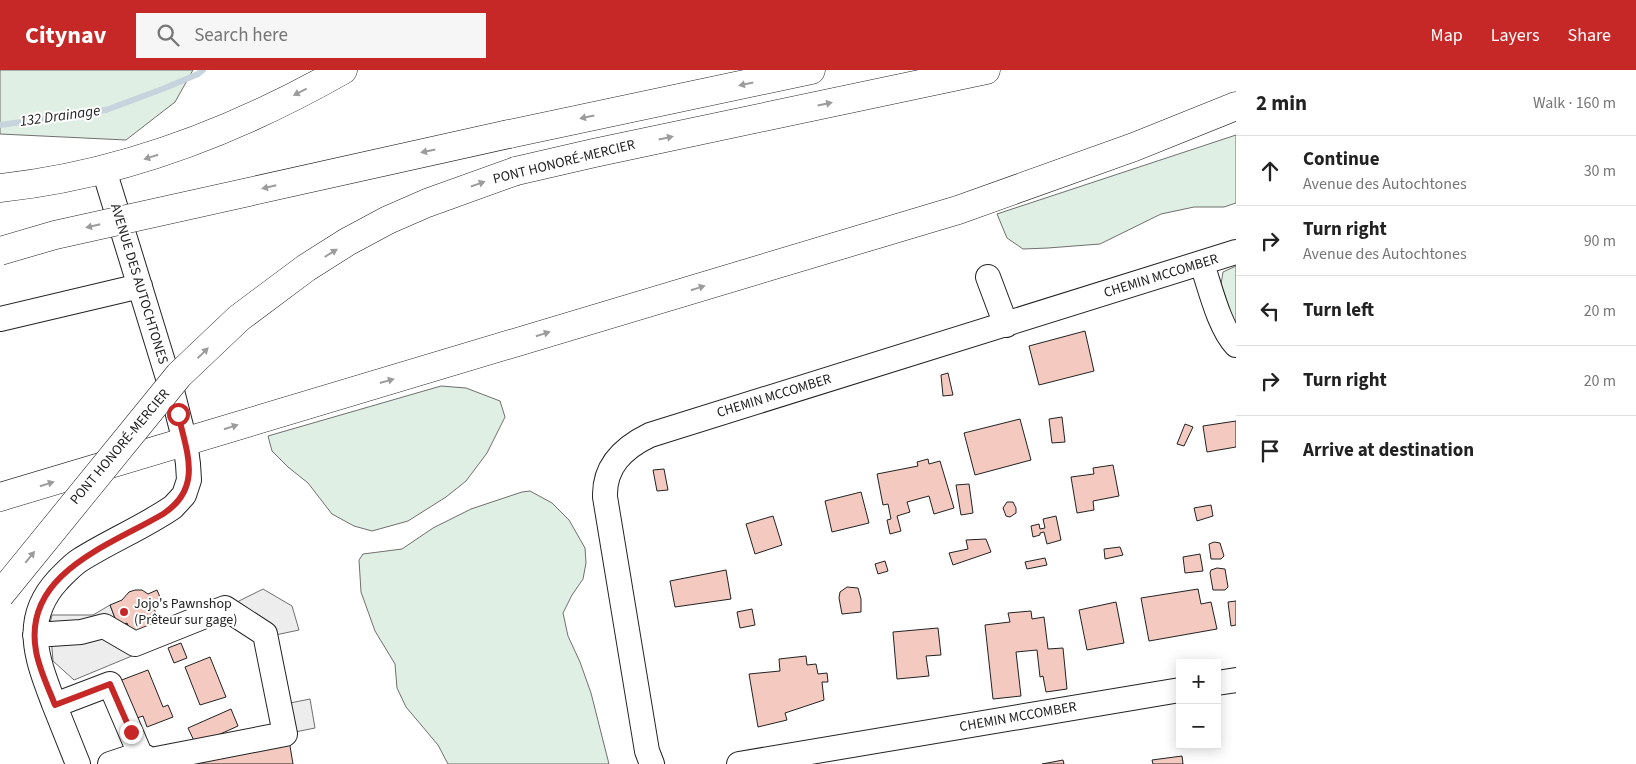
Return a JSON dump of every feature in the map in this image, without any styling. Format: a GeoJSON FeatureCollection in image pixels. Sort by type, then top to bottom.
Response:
{"type":"FeatureCollection","features":[{"type":"Feature","properties":{"kind":"highway"},"geometry":{"type":"LineString","coordinates":[[0,188],[53,182],[104,170],[181,147],[227,128],[343,70]]}},
{"type":"Feature","properties":{"kind":"highway"},"geometry":{"type":"LineString","coordinates":[[0,251],[64,233],[510,134],[811,70]]}},
{"type":"Feature","properties":{"kind":"highway","name":"PONT HONORÉ-MERCIER"},"geometry":{"type":"LineString","coordinates":[[0,595],[179,375],[239,318],[306,268],[371,229],[427,203],[516,171],[986,70]]}},
{"type":"Feature","properties":{"kind":"highway"},"geometry":{"type":"LineString","coordinates":[[0,497],[949,213],[1134,147],[1236,106]]}},
{"type":"Feature","properties":{"kind":"street","name":"AVENUE DES AUTOCHTONES"},"geometry":{"type":"LineString","coordinates":[[78,764],[36,650],[35,635],[39,608],[46,595],[65,572],[79,560],[168,511],[184,495],[189,480],[185,442],[172,391],[104,170]]}},
{"type":"Feature","properties":{"kind":"street","name":"CHEMIN MCCOMBER"},"geometry":{"type":"LineString","coordinates":[[652,764],[647,751],[605,497],[607,476],[620,454],[650,435],[1236,252]]}},
{"type":"Feature","properties":{"kind":"street"},"geometry":{"type":"LineString","coordinates":[[1202,264],[1224,328],[1236,345]]}},
{"type":"Feature","properties":{"kind":"street"},"geometry":{"type":"LineString","coordinates":[[988,277],[1006,325]]}},
{"type":"Feature","properties":{"kind":"street"},"geometry":{"type":"LineString","coordinates":[[0,319],[140,286]]}},
{"type":"Feature","properties":{"kind":"street"},"geometry":{"type":"LineString","coordinates":[[35,635],[81,632],[104,626],[135,644],[225,608],[265,634],[285,734],[151,760],[140,754],[110,684],[55,705]]}},
{"type":"Feature","properties":{"kind":"street"},"geometry":{"type":"LineString","coordinates":[[1221,683],[1236,680]]}},
{"type":"Feature","properties":{"kind":"street","name":"CHEMIN MCCOMBER"},"geometry":{"type":"LineString","coordinates":[[739,764],[1176,691]]}},
{"type":"Feature","properties":{"kind":"street"},"geometry":{"type":"LineString","coordinates":[[110,764],[140,754]]}},
{"type":"Feature","properties":{"kind":"green space"},"geometry":{"type":"Polygon","coordinates":[[[0,70],[193,70],[175,102],[126,140],[0,134],[0,70]]]}},
{"type":"Feature","properties":{"kind":"green space"},"geometry":{"type":"Polygon","coordinates":[[[1236,135],[1236,203],[1224,207],[1194,207],[1161,214],[1100,244],[1023,249],[1007,238],[997,214],[1236,135]]]}},
{"type":"Feature","properties":{"kind":"green space"},"geometry":{"type":"Polygon","coordinates":[[[1236,266],[1236,331],[1221,284],[1223,272],[1236,266]]]}},
{"type":"Feature","properties":{"kind":"green space"},"geometry":{"type":"Polygon","coordinates":[[[441,386],[466,388],[500,401],[505,417],[487,453],[466,481],[446,497],[408,521],[372,531],[354,526],[332,514],[308,483],[272,451],[268,436],[441,386]]]}},
{"type":"Feature","properties":{"kind":"green space"},"geometry":{"type":"Polygon","coordinates":[[[530,491],[552,503],[569,520],[585,548],[586,563],[583,579],[563,613],[568,636],[591,693],[609,764],[448,764],[438,745],[406,707],[397,688],[395,664],[375,631],[361,592],[359,560],[363,554],[402,549],[433,528],[471,509],[530,491]]]}},
{"type":"Feature","properties":{"kind":"shaded area"},"geometry":{"type":"Polygon","coordinates":[[[263,589],[292,606],[299,630],[266,637],[225,608],[263,589]]]}},
{"type":"Feature","properties":{"kind":"shaded area"},"geometry":{"type":"Polygon","coordinates":[[[110,605],[118,626],[127,623],[139,653],[74,680],[53,661],[50,623],[52,615],[93,615],[110,605]]]}},
{"type":"Feature","properties":{"kind":"shaded area"},"geometry":{"type":"Polygon","coordinates":[[[310,699],[315,728],[285,734],[280,705],[310,699]]]}},
{"type":"Feature","properties":{"kind":"building"},"geometry":{"type":"Polygon","coordinates":[[[1085,331],[1094,371],[1039,385],[1029,346],[1085,331]]]}},
{"type":"Feature","properties":{"kind":"building"},"geometry":{"type":"Polygon","coordinates":[[[948,373],[953,395],[943,396],[941,375],[948,373]]]}},
{"type":"Feature","properties":{"kind":"building"},"geometry":{"type":"Polygon","coordinates":[[[1062,417],[1065,442],[1052,443],[1049,419],[1062,417]]]}},
{"type":"Feature","properties":{"kind":"building"},"geometry":{"type":"Polygon","coordinates":[[[1020,419],[1031,460],[975,475],[964,433],[1020,419]]]}},
{"type":"Feature","properties":{"kind":"building"},"geometry":{"type":"Polygon","coordinates":[[[1236,421],[1236,447],[1207,452],[1203,426],[1236,421]]]}},
{"type":"Feature","properties":{"kind":"building"},"geometry":{"type":"Polygon","coordinates":[[[1185,424],[1193,427],[1184,446],[1177,444],[1185,424]]]}},
{"type":"Feature","properties":{"kind":"building"},"geometry":{"type":"Polygon","coordinates":[[[928,459],[929,464],[940,461],[954,508],[934,514],[929,496],[907,502],[910,512],[897,516],[901,531],[890,534],[887,520],[891,519],[888,504],[883,505],[877,474],[918,466],[917,462],[928,459]]]}},
{"type":"Feature","properties":{"kind":"building"},"geometry":{"type":"Polygon","coordinates":[[[1113,465],[1119,496],[1093,501],[1094,510],[1077,513],[1071,477],[1094,474],[1093,468],[1113,465]]]}},
{"type":"Feature","properties":{"kind":"building"},"geometry":{"type":"Polygon","coordinates":[[[664,469],[668,490],[657,491],[653,470],[664,469]]]}},
{"type":"Feature","properties":{"kind":"building"},"geometry":{"type":"Polygon","coordinates":[[[969,484],[973,513],[961,515],[956,485],[969,484]]]}},
{"type":"Feature","properties":{"kind":"building"},"geometry":{"type":"Polygon","coordinates":[[[861,492],[869,523],[832,532],[825,501],[861,492]]]}},
{"type":"Feature","properties":{"kind":"building"},"geometry":{"type":"Polygon","coordinates":[[[1007,502],[1013,502],[1016,508],[1016,513],[1010,517],[1006,516],[1003,508],[1007,502]]]}},
{"type":"Feature","properties":{"kind":"building"},"geometry":{"type":"Polygon","coordinates":[[[1211,505],[1213,516],[1197,521],[1194,508],[1211,505]]]}},
{"type":"Feature","properties":{"kind":"building"},"geometry":{"type":"Polygon","coordinates":[[[773,516],[782,545],[755,554],[746,524],[773,516]]]}},
{"type":"Feature","properties":{"kind":"building"},"geometry":{"type":"Polygon","coordinates":[[[1056,516],[1061,540],[1047,544],[1044,532],[1033,537],[1031,526],[1039,524],[1040,529],[1045,528],[1043,519],[1056,516]]]}},
{"type":"Feature","properties":{"kind":"building"},"geometry":{"type":"Polygon","coordinates":[[[986,539],[991,552],[953,565],[949,553],[968,549],[966,540],[986,539]]]}},
{"type":"Feature","properties":{"kind":"building"},"geometry":{"type":"Polygon","coordinates":[[[1214,542],[1220,543],[1224,556],[1221,559],[1211,559],[1209,544],[1214,542]]]}},
{"type":"Feature","properties":{"kind":"building"},"geometry":{"type":"Polygon","coordinates":[[[1120,547],[1123,555],[1105,559],[1104,549],[1120,547]]]}},
{"type":"Feature","properties":{"kind":"building"},"geometry":{"type":"Polygon","coordinates":[[[1200,554],[1203,571],[1185,573],[1183,557],[1200,554]]]}},
{"type":"Feature","properties":{"kind":"building"},"geometry":{"type":"Polygon","coordinates":[[[1045,558],[1047,565],[1027,569],[1025,562],[1045,558]]]}},
{"type":"Feature","properties":{"kind":"building"},"geometry":{"type":"Polygon","coordinates":[[[885,561],[888,571],[878,574],[875,564],[885,561]]]}},
{"type":"Feature","properties":{"kind":"building"},"geometry":{"type":"Polygon","coordinates":[[[1217,568],[1225,569],[1228,587],[1225,590],[1213,590],[1210,573],[1211,570],[1217,568]]]}},
{"type":"Feature","properties":{"kind":"building"},"geometry":{"type":"Polygon","coordinates":[[[726,570],[731,599],[675,607],[670,581],[726,570]]]}},
{"type":"Feature","properties":{"kind":"building"},"geometry":{"type":"Polygon","coordinates":[[[847,587],[858,588],[861,599],[861,612],[842,614],[839,598],[840,592],[847,587]]]}},
{"type":"Feature","properties":{"kind":"building"},"geometry":{"type":"Polygon","coordinates":[[[1198,589],[1201,604],[1211,602],[1217,629],[1149,641],[1141,598],[1198,589]]]}},
{"type":"Feature","properties":{"kind":"building"},"geometry":{"type":"Polygon","coordinates":[[[142,590],[148,594],[157,590],[162,602],[153,606],[161,626],[133,637],[127,623],[118,626],[110,605],[122,600],[129,592],[142,590]]]}},
{"type":"Feature","properties":{"kind":"building"},"geometry":{"type":"Polygon","coordinates":[[[1236,601],[1236,625],[1231,626],[1228,602],[1236,601]]]}},
{"type":"Feature","properties":{"kind":"building"},"geometry":{"type":"Polygon","coordinates":[[[1116,602],[1124,643],[1087,650],[1079,610],[1116,602]]]}},
{"type":"Feature","properties":{"kind":"building"},"geometry":{"type":"Polygon","coordinates":[[[752,609],[755,625],[740,628],[737,612],[752,609]]]}},
{"type":"Feature","properties":{"kind":"building"},"geometry":{"type":"Polygon","coordinates":[[[1031,611],[1032,619],[1044,617],[1048,649],[1063,648],[1067,689],[1046,692],[1043,676],[1040,677],[1037,650],[1016,652],[1021,696],[993,699],[985,625],[1010,622],[1008,613],[1031,611]]]}},
{"type":"Feature","properties":{"kind":"building"},"geometry":{"type":"Polygon","coordinates":[[[938,628],[941,655],[926,656],[929,676],[897,679],[893,632],[938,628]]]}},
{"type":"Feature","properties":{"kind":"building"},"geometry":{"type":"Polygon","coordinates":[[[181,643],[187,658],[174,663],[168,648],[181,643]]]}},
{"type":"Feature","properties":{"kind":"building"},"geometry":{"type":"Polygon","coordinates":[[[806,656],[807,665],[816,664],[818,674],[827,673],[828,682],[822,682],[824,700],[785,713],[787,720],[758,727],[749,674],[780,671],[779,659],[806,656]]]}},
{"type":"Feature","properties":{"kind":"building"},"geometry":{"type":"Polygon","coordinates":[[[210,657],[226,697],[200,705],[185,667],[210,657]]]}},
{"type":"Feature","properties":{"kind":"building"},"geometry":{"type":"Polygon","coordinates":[[[148,670],[163,707],[168,705],[173,717],[147,727],[143,716],[134,719],[119,681],[148,670]]]}},
{"type":"Feature","properties":{"kind":"building"},"geometry":{"type":"Polygon","coordinates":[[[231,709],[238,726],[196,745],[188,728],[231,709]]]}},
{"type":"Feature","properties":{"kind":"building"},"geometry":{"type":"Polygon","coordinates":[[[289,740],[293,764],[173,764],[289,740]]]}},
{"type":"Feature","properties":{"kind":"building"},"geometry":{"type":"Polygon","coordinates":[[[1182,756],[1183,764],[1153,764],[1152,760],[1182,756]]]}},
{"type":"Feature","properties":{"kind":"building"},"geometry":{"type":"Polygon","coordinates":[[[1063,760],[1064,764],[1042,764],[1063,760]]]}},
{"type":"Feature","properties":{"kind":"waterway","name":"132 Drainage"},"geometry":{"type":"LineString","coordinates":[[0,125],[106,110],[165,88],[203,70]]}},
{"type":"Feature","properties":{"kind":"place","name":"Jojo's Pawnshop (Prêteur sur gage)"},"geometry":{"type":"Point","coordinates":[124,612]}},
{"type":"Feature","properties":{"kind":"route"},"geometry":{"type":"LineString","coordinates":[[131,732],[110,684],[55,705],[36,650],[36,622],[39,608],[46,595],[65,572],[79,560],[163,514],[173,507],[184,495],[189,480],[188,464],[178,414]]}}]}
